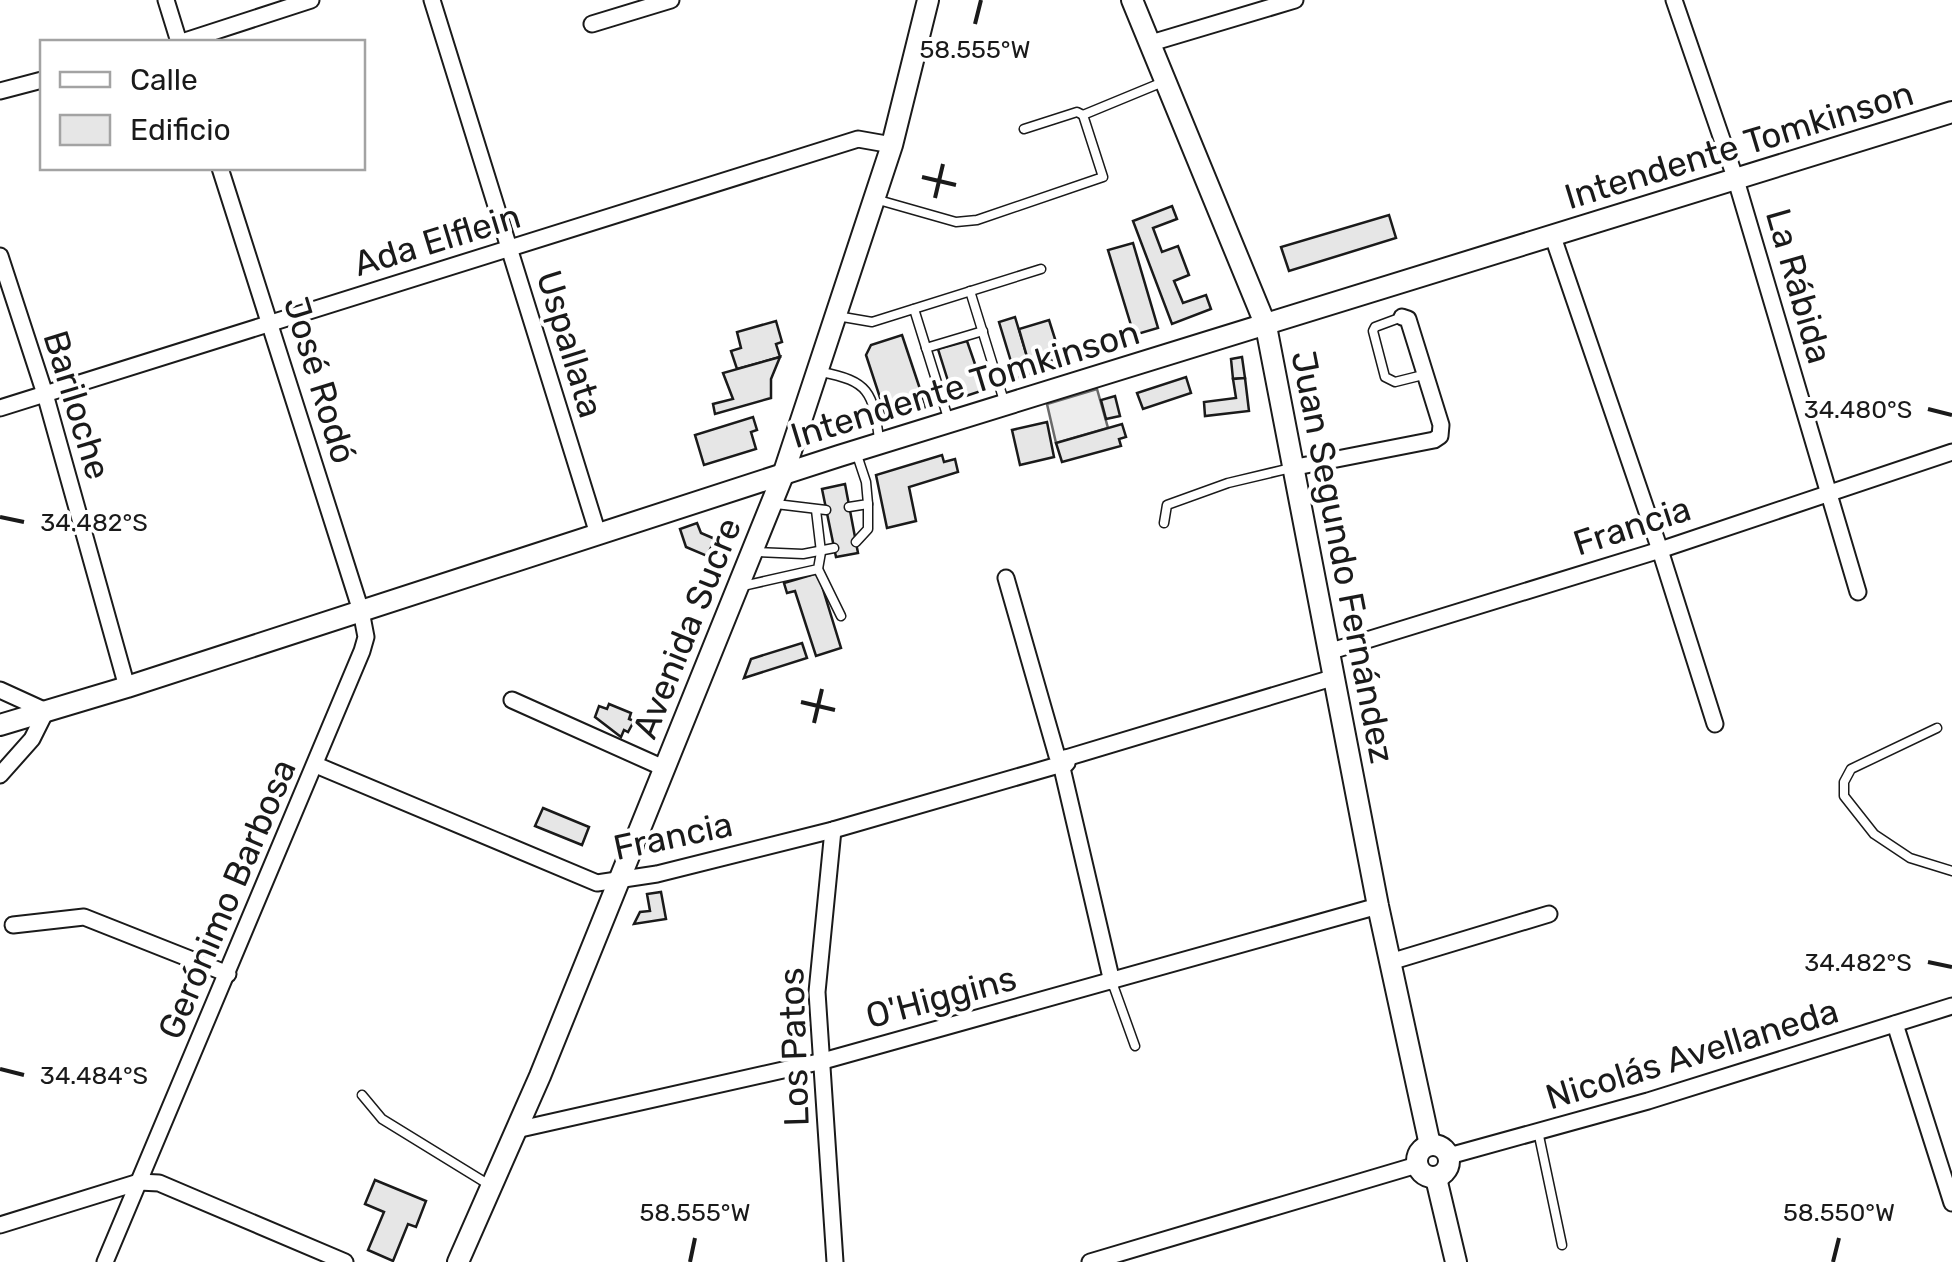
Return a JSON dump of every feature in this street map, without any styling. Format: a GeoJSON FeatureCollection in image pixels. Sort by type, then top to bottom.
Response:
{"type":"FeatureCollection","features":[{"type":"Feature","properties":{"kind":"main road","name":"Avenida Sucre"},"geometry":{"type":"LineString","coordinates":[[458,1262],[620,881],[783,475],[892,145],[928,0]]}},
{"type":"Feature","properties":{"kind":"main road","name":"Juan Segundo Fernández"},"geometry":{"type":"LineString","coordinates":[[1132,0],[1266,326],[1378,906],[1439,1151]]}},
{"type":"Feature","properties":{"kind":"main road","name":"Intendente Tomkinson"},"geometry":{"type":"LineString","coordinates":[[0,724],[127,687],[856,451],[1952,112]]}},
{"type":"Feature","properties":{"kind":"main road"},"geometry":{"type":"LineString","coordinates":[[1422,1149],[1439,1151],[1450,1165],[1436,1178],[1428,1177],[1417,1165],[1422,1149]]}},
{"type":"Feature","properties":{"kind":"main road"},"geometry":{"type":"LineString","coordinates":[[1436,1178],[1456,1262]]}},
{"type":"Feature","properties":{"kind":"street"},"geometry":{"type":"LineString","coordinates":[[166,0],[179,40]]}},
{"type":"Feature","properties":{"kind":"street"},"geometry":{"type":"LineString","coordinates":[[186,40],[311,0]]}},
{"type":"Feature","properties":{"kind":"street","name":"Uspallata"},"geometry":{"type":"LineString","coordinates":[[432,0],[598,534]]}},
{"type":"Feature","properties":{"kind":"street"},"geometry":{"type":"LineString","coordinates":[[592,24],[670,0]]}},
{"type":"Feature","properties":{"kind":"street"},"geometry":{"type":"LineString","coordinates":[[1151,42],[1295,0]]}},
{"type":"Feature","properties":{"kind":"street","name":"La Rábida"},"geometry":{"type":"LineString","coordinates":[[1674,0],[1736,180],[1858,592]]}},
{"type":"Feature","properties":{"kind":"street"},"geometry":{"type":"LineString","coordinates":[[0,91],[40,81]]}},
{"type":"Feature","properties":{"kind":"street","name":"Ada Elflein"},"geometry":{"type":"LineString","coordinates":[[0,408],[858,138],[892,145]]}},
{"type":"Feature","properties":{"kind":"street","name":"José Rodó"},"geometry":{"type":"LineString","coordinates":[[221,170],[361,611]]}},
{"type":"Feature","properties":{"kind":"street"},"geometry":{"type":"LineString","coordinates":[[1553,237],[1715,724]]}},
{"type":"Feature","properties":{"kind":"street","name":"Bariloche"},"geometry":{"type":"LineString","coordinates":[[0,256],[44,394],[127,687]]}},
{"type":"Feature","properties":{"kind":"street"},"geometry":{"type":"LineString","coordinates":[[1291,468],[1440,436],[1441,424],[1408,319],[1402,317]]}},
{"type":"Feature","properties":{"kind":"street","name":"Francia"},"geometry":{"type":"LineString","coordinates":[[1328,652],[1660,550],[1952,452]]}},
{"type":"Feature","properties":{"kind":"street"},"geometry":{"type":"LineString","coordinates":[[1006,578],[1060,762],[1112,982]]}},
{"type":"Feature","properties":{"kind":"street","name":"Gerónimo Barbosa"},"geometry":{"type":"LineString","coordinates":[[105,1262],[362,651],[366,636],[361,611]]}},
{"type":"Feature","properties":{"kind":"street","name":"Francia"},"geometry":{"type":"LineString","coordinates":[[316,765],[597,883],[620,881],[833,830],[1332,678]]}},
{"type":"Feature","properties":{"kind":"street"},"geometry":{"type":"LineString","coordinates":[[0,690],[46,711],[32,739],[0,775]]}},
{"type":"Feature","properties":{"kind":"street"},"geometry":{"type":"LineString","coordinates":[[512,700],[666,769]]}},
{"type":"Feature","properties":{"kind":"street","name":"Los Patos"},"geometry":{"type":"LineString","coordinates":[[833,830],[817,992],[835,1262]]}},
{"type":"Feature","properties":{"kind":"street","name":"O'Higgins"},"geometry":{"type":"LineString","coordinates":[[516,1130],[823,1061],[1378,906]]}},
{"type":"Feature","properties":{"kind":"street"},"geometry":{"type":"LineString","coordinates":[[1390,962],[1549,914]]}},
{"type":"Feature","properties":{"kind":"street"},"geometry":{"type":"LineString","coordinates":[[13,925],[84,917],[228,974]]}},
{"type":"Feature","properties":{"kind":"street","name":"Nicolás Avellaneda"},"geometry":{"type":"LineString","coordinates":[[1439,1151],[1538,1131],[1952,1006]]}},
{"type":"Feature","properties":{"kind":"street"},"geometry":{"type":"LineString","coordinates":[[1895,1024],[1952,1203]]}},
{"type":"Feature","properties":{"kind":"street"},"geometry":{"type":"LineString","coordinates":[[1090,1262],[1417,1165]]}},
{"type":"Feature","properties":{"kind":"street"},"geometry":{"type":"LineString","coordinates":[[0,1225],[138,1182],[159,1183],[345,1262]]}},
{"type":"Feature","properties":{"kind":"lane"},"geometry":{"type":"LineString","coordinates":[[1083,115],[1166,81]]}},
{"type":"Feature","properties":{"kind":"lane"},"geometry":{"type":"LineString","coordinates":[[875,199],[956,222],[967,221],[1102,177],[1083,115],[1077,112],[1024,130]]}},
{"type":"Feature","properties":{"kind":"lane"},"geometry":{"type":"LineString","coordinates":[[836,316],[872,322],[1041,269]]}},
{"type":"Feature","properties":{"kind":"lane"},"geometry":{"type":"LineString","coordinates":[[970,291],[1006,406]]}},
{"type":"Feature","properties":{"kind":"lane"},"geometry":{"type":"LineString","coordinates":[[914,309],[949,422]]}},
{"type":"Feature","properties":{"kind":"lane"},"geometry":{"type":"LineString","coordinates":[[1402,317],[1375,326],[1372,331],[1384,377],[1395,382],[1424,375]]}},
{"type":"Feature","properties":{"kind":"lane"},"geometry":{"type":"LineString","coordinates":[[926,348],[982,331]]}},
{"type":"Feature","properties":{"kind":"lane"},"geometry":{"type":"LineString","coordinates":[[818,372],[861,383],[868,394],[880,444]]}},
{"type":"Feature","properties":{"kind":"lane"},"geometry":{"type":"LineString","coordinates":[[856,451],[868,504],[868,529],[856,542]]}},
{"type":"Feature","properties":{"kind":"lane"},"geometry":{"type":"LineString","coordinates":[[1164,523],[1167,505],[1228,483],[1291,468]]}},
{"type":"Feature","properties":{"kind":"lane"},"geometry":{"type":"LineString","coordinates":[[772,504],[826,510]]}},
{"type":"Feature","properties":{"kind":"lane"},"geometry":{"type":"LineString","coordinates":[[849,506],[868,504]]}},
{"type":"Feature","properties":{"kind":"lane"},"geometry":{"type":"LineString","coordinates":[[816,510],[821,552],[818,569],[841,616]]}},
{"type":"Feature","properties":{"kind":"lane"},"geometry":{"type":"LineString","coordinates":[[752,552],[821,552],[834,548]]}},
{"type":"Feature","properties":{"kind":"lane"},"geometry":{"type":"LineString","coordinates":[[738,587],[818,569]]}},
{"type":"Feature","properties":{"kind":"lane"},"geometry":{"type":"LineString","coordinates":[[1937,728],[1852,769],[1844,782],[1844,796],[1874,834],[1910,858],[1952,871]]}},
{"type":"Feature","properties":{"kind":"lane"},"geometry":{"type":"LineString","coordinates":[[1112,982],[1136,1046]]}},
{"type":"Feature","properties":{"kind":"lane"},"geometry":{"type":"LineString","coordinates":[[362,1095],[382,1119],[491,1186]]}},
{"type":"Feature","properties":{"kind":"lane"},"geometry":{"type":"LineString","coordinates":[[1538,1131],[1562,1245]]}},
{"type":"Feature","properties":{"kind":"shaded area"},"geometry":{"type":"Polygon","coordinates":[[[1097,389],[1108,428],[1056,443],[1047,404],[1097,389]]]}},
{"type":"Feature","properties":{"kind":"building"},"geometry":{"type":"Polygon","coordinates":[[[1172,206],[1177,219],[1153,228],[1162,252],[1178,246],[1189,275],[1174,281],[1183,303],[1206,295],[1211,309],[1172,324],[1133,221],[1172,206]]]}},
{"type":"Feature","properties":{"kind":"building"},"geometry":{"type":"Polygon","coordinates":[[[1389,215],[1396,238],[1289,271],[1281,247],[1389,215]]]}},
{"type":"Feature","properties":{"kind":"building"},"geometry":{"type":"Polygon","coordinates":[[[1133,243],[1158,328],[1134,335],[1108,250],[1133,243]]]}},
{"type":"Feature","properties":{"kind":"building"},"geometry":{"type":"Polygon","coordinates":[[[1015,317],[1032,373],[1016,378],[999,322],[1015,317]]]}},
{"type":"Feature","properties":{"kind":"building"},"geometry":{"type":"Polygon","coordinates":[[[1049,320],[1061,358],[1030,367],[1019,329],[1049,320]]]}},
{"type":"Feature","properties":{"kind":"building"},"geometry":{"type":"Polygon","coordinates":[[[776,321],[782,342],[776,344],[780,357],[737,369],[731,351],[741,348],[737,332],[776,321]]]}},
{"type":"Feature","properties":{"kind":"building"},"geometry":{"type":"Polygon","coordinates":[[[902,335],[926,407],[887,419],[866,355],[871,345],[902,335]]]}},
{"type":"Feature","properties":{"kind":"building"},"geometry":{"type":"Polygon","coordinates":[[[967,341],[984,390],[954,400],[938,349],[967,341]]]}},
{"type":"Feature","properties":{"kind":"building"},"geometry":{"type":"Polygon","coordinates":[[[780,357],[771,379],[771,398],[715,414],[713,404],[733,399],[723,373],[780,357]]]}},
{"type":"Feature","properties":{"kind":"building"},"geometry":{"type":"Polygon","coordinates":[[[1242,357],[1245,378],[1233,379],[1231,359],[1242,357]]]}},
{"type":"Feature","properties":{"kind":"building"},"geometry":{"type":"Polygon","coordinates":[[[1186,377],[1191,393],[1143,409],[1137,393],[1186,377]]]}},
{"type":"Feature","properties":{"kind":"building"},"geometry":{"type":"Polygon","coordinates":[[[1245,378],[1249,411],[1205,416],[1204,402],[1236,398],[1233,379],[1245,378]]]}},
{"type":"Feature","properties":{"kind":"building"},"geometry":{"type":"Polygon","coordinates":[[[1115,396],[1120,416],[1106,419],[1101,400],[1115,396]]]}},
{"type":"Feature","properties":{"kind":"building"},"geometry":{"type":"Polygon","coordinates":[[[753,417],[757,430],[751,432],[756,449],[704,465],[695,435],[753,417]]]}},
{"type":"Feature","properties":{"kind":"building"},"geometry":{"type":"Polygon","coordinates":[[[1047,422],[1054,457],[1020,465],[1012,430],[1047,422]]]}},
{"type":"Feature","properties":{"kind":"building"},"geometry":{"type":"Polygon","coordinates":[[[1122,424],[1126,437],[1119,439],[1121,446],[1062,462],[1056,443],[1122,424]]]}},
{"type":"Feature","properties":{"kind":"building"},"geometry":{"type":"Polygon","coordinates":[[[942,455],[944,462],[955,459],[958,472],[909,487],[916,521],[887,528],[876,475],[942,455]]]}},
{"type":"Feature","properties":{"kind":"building"},"geometry":{"type":"Polygon","coordinates":[[[845,484],[858,553],[836,557],[822,489],[845,484]]]}},
{"type":"Feature","properties":{"kind":"building"},"geometry":{"type":"Polygon","coordinates":[[[697,523],[701,533],[715,539],[707,556],[686,547],[680,529],[697,523]]]}},
{"type":"Feature","properties":{"kind":"building"},"geometry":{"type":"Polygon","coordinates":[[[818,573],[841,648],[816,656],[795,591],[787,593],[784,583],[818,573]]]}},
{"type":"Feature","properties":{"kind":"building"},"geometry":{"type":"Polygon","coordinates":[[[802,643],[807,658],[744,678],[751,659],[802,643]]]}},
{"type":"Feature","properties":{"kind":"building"},"geometry":{"type":"Polygon","coordinates":[[[609,704],[631,713],[629,719],[634,721],[621,737],[595,717],[599,706],[607,709],[609,704]]]}},
{"type":"Feature","properties":{"kind":"building"},"geometry":{"type":"Polygon","coordinates":[[[543,808],[589,827],[582,845],[535,826],[543,808]]]}},
{"type":"Feature","properties":{"kind":"building"},"geometry":{"type":"Polygon","coordinates":[[[661,892],[666,919],[634,924],[640,912],[650,911],[647,894],[661,892]]]}},
{"type":"Feature","properties":{"kind":"building"},"geometry":{"type":"Polygon","coordinates":[[[375,1180],[426,1201],[416,1227],[408,1224],[393,1261],[368,1250],[384,1212],[365,1204],[375,1180]]]}}]}
